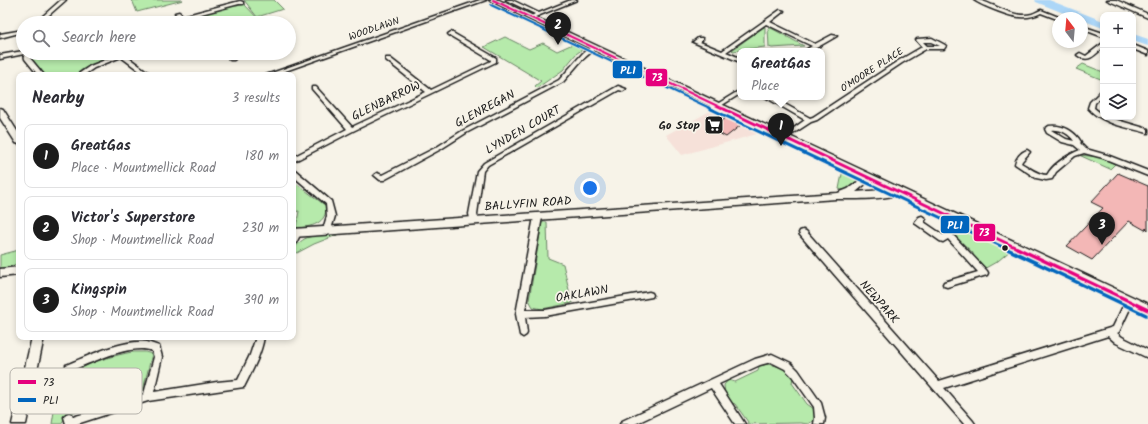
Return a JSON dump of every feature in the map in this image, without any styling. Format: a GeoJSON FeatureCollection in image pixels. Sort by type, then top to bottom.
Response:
{"type":"FeatureCollection","features":[{"type":"Feature","properties":{"kind":"main road"},"geometry":{"type":"LineString","coordinates":[[493,0],[534,16],[594,47],[782,138],[1148,310]]}},
{"type":"Feature","properties":{"kind":"street"},"geometry":{"type":"LineString","coordinates":[[45,16],[64,0]]}},
{"type":"Feature","properties":{"kind":"street","name":"WOODLAWN"},"geometry":{"type":"LineString","coordinates":[[278,72],[484,0]]}},
{"type":"Feature","properties":{"kind":"street"},"geometry":{"type":"LineString","coordinates":[[508,0],[534,16],[575,0]]}},
{"type":"Feature","properties":{"kind":"street"},"geometry":{"type":"LineString","coordinates":[[976,0],[1018,16],[1028,17],[1037,14],[1048,7]]}},
{"type":"Feature","properties":{"kind":"street"},"geometry":{"type":"LineString","coordinates":[[1110,0],[1148,16]]}},
{"type":"Feature","properties":{"kind":"street"},"geometry":{"type":"LineString","coordinates":[[188,16],[240,2],[241,3]]}},
{"type":"Feature","properties":{"kind":"street"},"geometry":{"type":"LineString","coordinates":[[722,53],[782,11]]}},
{"type":"Feature","properties":{"kind":"street"},"geometry":{"type":"LineString","coordinates":[[1041,11],[1052,15]]}},
{"type":"Feature","properties":{"kind":"street"},"geometry":{"type":"LineString","coordinates":[[177,13],[182,16]]}},
{"type":"Feature","properties":{"kind":"street"},"geometry":{"type":"LineString","coordinates":[[766,22],[815,46]]}},
{"type":"Feature","properties":{"kind":"street"},"geometry":{"type":"LineString","coordinates":[[1088,29],[1100,34]]}},
{"type":"Feature","properties":{"kind":"street"},"geometry":{"type":"LineString","coordinates":[[0,36],[16,33]]}},
{"type":"Feature","properties":{"kind":"street","name":"GLENBARROW"},"geometry":{"type":"LineString","coordinates":[[296,158],[351,130],[493,62],[494,59],[450,34]]}},
{"type":"Feature","properties":{"kind":"street"},"geometry":{"type":"LineString","coordinates":[[812,48],[834,36]]}},
{"type":"Feature","properties":{"kind":"street"},"geometry":{"type":"LineString","coordinates":[[700,39],[696,42],[737,59]]}},
{"type":"Feature","properties":{"kind":"street","name":"GLENREGAN"},"geometry":{"type":"LineString","coordinates":[[377,175],[382,178],[439,148],[481,122],[561,81],[571,71],[583,53],[594,47]]}},
{"type":"Feature","properties":{"kind":"street","name":"O'MOORE PLACE"},"geometry":{"type":"LineString","coordinates":[[782,138],[925,47]]}},
{"type":"Feature","properties":{"kind":"street"},"geometry":{"type":"LineString","coordinates":[[1080,55],[1087,58],[1100,47]]}},
{"type":"Feature","properties":{"kind":"street"},"geometry":{"type":"LineString","coordinates":[[1136,48],[1148,53]]}},
{"type":"Feature","properties":{"kind":"street"},"geometry":{"type":"LineString","coordinates":[[0,57],[16,54]]}},
{"type":"Feature","properties":{"kind":"street","name":"GLENBARROW"},"geometry":{"type":"LineString","coordinates":[[388,59],[430,92]]}},
{"type":"Feature","properties":{"kind":"street"},"geometry":{"type":"LineString","coordinates":[[29,60],[39,72]]}},
{"type":"Feature","properties":{"kind":"street"},"geometry":{"type":"LineString","coordinates":[[83,72],[108,60]]}},
{"type":"Feature","properties":{"kind":"street"},"geometry":{"type":"LineString","coordinates":[[130,60],[145,72]]}},
{"type":"Feature","properties":{"kind":"street","name":"GLENBARROW"},"geometry":{"type":"LineString","coordinates":[[314,88],[351,130]]}},
{"type":"Feature","properties":{"kind":"street","name":"LYNDEN COURT"},"geometry":{"type":"LineString","coordinates":[[474,221],[473,214],[480,171],[486,164],[618,88],[623,89]]}},
{"type":"Feature","properties":{"kind":"street"},"geometry":{"type":"LineString","coordinates":[[717,106],[737,94]]}},
{"type":"Feature","properties":{"kind":"street"},"geometry":{"type":"LineString","coordinates":[[1100,95],[1092,103],[1091,108],[1100,114]]}},
{"type":"Feature","properties":{"kind":"street"},"geometry":{"type":"LineString","coordinates":[[773,100],[809,120]]}},
{"type":"Feature","properties":{"kind":"street"},"geometry":{"type":"LineString","coordinates":[[0,111],[16,136]]}},
{"type":"Feature","properties":{"kind":"street"},"geometry":{"type":"LineString","coordinates":[[1111,120],[1148,131]]}},
{"type":"Feature","properties":{"kind":"street"},"geometry":{"type":"LineString","coordinates":[[1076,143],[1084,151]]}},
{"type":"Feature","properties":{"kind":"street"},"geometry":{"type":"LineString","coordinates":[[1027,152],[1019,160],[1018,164],[1034,174],[1046,178],[1050,177],[1053,171],[1073,154],[1084,151],[1104,156],[1148,174]]}},
{"type":"Feature","properties":{"kind":"street"},"geometry":{"type":"LineString","coordinates":[[296,175],[329,203],[331,216],[328,226],[329,230]]}},
{"type":"Feature","properties":{"kind":"street","name":"BALLYFIN ROAD"},"geometry":{"type":"LineString","coordinates":[[836,196],[851,191],[868,178]]}},
{"type":"Feature","properties":{"kind":"street","name":"BALLYFIN ROAD"},"geometry":{"type":"LineString","coordinates":[[296,236],[329,230],[836,196],[876,195],[897,192]]}},
{"type":"Feature","properties":{"kind":"street"},"geometry":{"type":"LineString","coordinates":[[523,333],[520,314],[538,217]]}},
{"type":"Feature","properties":{"kind":"street"},"geometry":{"type":"LineString","coordinates":[[922,219],[919,222],[944,239],[960,222]]}},
{"type":"Feature","properties":{"kind":"street","name":"NEWPARK"},"geometry":{"type":"LineString","coordinates":[[803,234],[970,424]]}},
{"type":"Feature","properties":{"kind":"street"},"geometry":{"type":"LineString","coordinates":[[947,284],[984,273],[948,235]]}},
{"type":"Feature","properties":{"kind":"street"},"geometry":{"type":"LineString","coordinates":[[0,273],[16,271]]}},
{"type":"Feature","properties":{"kind":"street","name":"OAKLAWN"},"geometry":{"type":"LineString","coordinates":[[520,314],[545,313],[648,294]]}},
{"type":"Feature","properties":{"kind":"street"},"geometry":{"type":"LineString","coordinates":[[937,386],[1116,330],[1129,302]]}},
{"type":"Feature","properties":{"kind":"street"},"geometry":{"type":"LineString","coordinates":[[1109,332],[1119,340],[1148,354]]}},
{"type":"Feature","properties":{"kind":"street"},"geometry":{"type":"LineString","coordinates":[[31,368],[37,340]]}},
{"type":"Feature","properties":{"kind":"street"},"geometry":{"type":"LineString","coordinates":[[142,399],[217,386],[241,384],[257,349],[259,340]]}},
{"type":"Feature","properties":{"kind":"street"},"geometry":{"type":"LineString","coordinates":[[69,368],[125,348],[150,346],[156,349],[158,358],[148,397]]}},
{"type":"Feature","properties":{"kind":"street"},"geometry":{"type":"LineString","coordinates":[[625,424],[758,362],[772,358],[788,366],[795,373],[818,406],[820,412],[819,424]]}},
{"type":"Feature","properties":{"kind":"street"},"geometry":{"type":"LineString","coordinates":[[713,383],[740,424]]}},
{"type":"Feature","properties":{"kind":"street"},"geometry":{"type":"LineString","coordinates":[[19,424],[21,414]]}},
{"type":"Feature","properties":{"kind":"street"},"geometry":{"type":"LineString","coordinates":[[69,417],[70,422],[95,414]]}},
{"type":"Feature","properties":{"kind":"shaded area"},"geometry":{"type":"Polygon","coordinates":[[[714,109],[764,132],[682,155],[666,135],[714,109]]]}},
{"type":"Feature","properties":{"kind":"green space"},"geometry":{"type":"Polygon","coordinates":[[[132,0],[183,0],[137,12],[132,0]]]}},
{"type":"Feature","properties":{"kind":"green space"},"geometry":{"type":"Polygon","coordinates":[[[244,0],[274,0],[283,9],[260,16],[256,16],[244,0]]]}},
{"type":"Feature","properties":{"kind":"green space"},"geometry":{"type":"Polygon","coordinates":[[[244,4],[255,16],[193,16],[231,5],[237,6],[244,4]]]}},
{"type":"Feature","properties":{"kind":"green space"},"geometry":{"type":"Polygon","coordinates":[[[765,27],[765,47],[737,48],[737,50],[732,50],[765,27]]]}},
{"type":"Feature","properties":{"kind":"green space"},"geometry":{"type":"Polygon","coordinates":[[[768,28],[771,28],[804,46],[769,47],[768,28]]]}},
{"type":"Feature","properties":{"kind":"green space"},"geometry":{"type":"Polygon","coordinates":[[[505,37],[529,49],[543,43],[557,51],[575,43],[583,49],[576,54],[563,70],[537,88],[535,86],[541,81],[484,47],[505,37]]]}},
{"type":"Feature","properties":{"kind":"green space"},"geometry":{"type":"Polygon","coordinates":[[[32,60],[105,60],[79,72],[42,72],[32,60]]]}},
{"type":"Feature","properties":{"kind":"green space"},"geometry":{"type":"Polygon","coordinates":[[[1083,64],[1100,71],[1100,79],[1076,69],[1083,64]]]}},
{"type":"Feature","properties":{"kind":"green space"},"geometry":{"type":"Polygon","coordinates":[[[1079,155],[1100,157],[1115,164],[1110,169],[1079,155]]]}},
{"type":"Feature","properties":{"kind":"green space"},"geometry":{"type":"Polygon","coordinates":[[[847,172],[857,180],[850,188],[844,190],[839,189],[842,174],[847,172]]]}},
{"type":"Feature","properties":{"kind":"green space"},"geometry":{"type":"Polygon","coordinates":[[[296,184],[326,206],[326,212],[321,221],[307,227],[296,228],[299,211],[296,212],[296,184]]]}},
{"type":"Feature","properties":{"kind":"green space"},"geometry":{"type":"Polygon","coordinates":[[[542,222],[547,222],[548,258],[563,264],[572,303],[542,309],[533,307],[529,300],[542,222]]]}},
{"type":"Feature","properties":{"kind":"green space"},"geometry":{"type":"Polygon","coordinates":[[[965,230],[1011,250],[998,261],[982,270],[969,256],[973,255],[973,253],[955,236],[965,230]]]}},
{"type":"Feature","properties":{"kind":"green space"},"geometry":{"type":"Polygon","coordinates":[[[337,235],[296,252],[296,246],[301,241],[314,236],[337,235]]]}},
{"type":"Feature","properties":{"kind":"green space"},"geometry":{"type":"Polygon","coordinates":[[[16,251],[16,264],[0,268],[0,255],[16,251]]]}},
{"type":"Feature","properties":{"kind":"green space"},"geometry":{"type":"Polygon","coordinates":[[[132,352],[145,352],[152,354],[142,391],[142,368],[82,368],[89,364],[132,352]]]}},
{"type":"Feature","properties":{"kind":"green space"},"geometry":{"type":"Polygon","coordinates":[[[768,364],[782,368],[793,377],[792,383],[807,404],[814,409],[816,415],[813,421],[808,424],[747,424],[748,422],[735,404],[729,402],[725,396],[724,385],[728,380],[735,382],[758,371],[759,366],[768,364]]]}},
{"type":"Feature","properties":{"kind":"green space"},"geometry":{"type":"Polygon","coordinates":[[[54,414],[70,414],[63,420],[61,424],[52,424],[54,414]]]}},
{"type":"Feature","properties":{"kind":"building"},"geometry":{"type":"Polygon","coordinates":[[[726,118],[741,125],[726,137],[717,132],[721,129],[716,126],[726,118]]]}},
{"type":"Feature","properties":{"kind":"building"},"geometry":{"type":"Polygon","coordinates":[[[1118,173],[1148,186],[1148,230],[1146,228],[1145,230],[1129,221],[1092,260],[1067,246],[1103,208],[1091,202],[1118,173]]]}},
{"type":"Feature","properties":{"kind":"waterway"},"geometry":{"type":"LineString","coordinates":[[1040,0],[1100,24]]}},
{"type":"Feature","properties":{"kind":"waterway"},"geometry":{"type":"LineString","coordinates":[[1136,38],[1148,43]]}},
{"type":"Feature","properties":{"kind":"transit line","name":"73"},"geometry":{"type":"LineString","coordinates":[[493,0],[1148,310]]}},
{"type":"Feature","properties":{"kind":"transit line","name":"PL1"},"geometry":{"type":"LineString","coordinates":[[491,5],[1146,315]]}},
{"type":"Feature","properties":{"kind":"place","name":"Victor's Superstore"},"geometry":{"type":"Point","coordinates":[558,45]}},
{"type":"Feature","properties":{"kind":"place","name":"Go Stop"},"geometry":{"type":"Point","coordinates":[714,125]}},
{"type":"Feature","properties":{"kind":"place","name":"GreatGas"},"geometry":{"type":"Point","coordinates":[781,146]}},
{"type":"Feature","properties":{"kind":"place","name":"Kingspin"},"geometry":{"type":"Point","coordinates":[1102,245]}}]}
